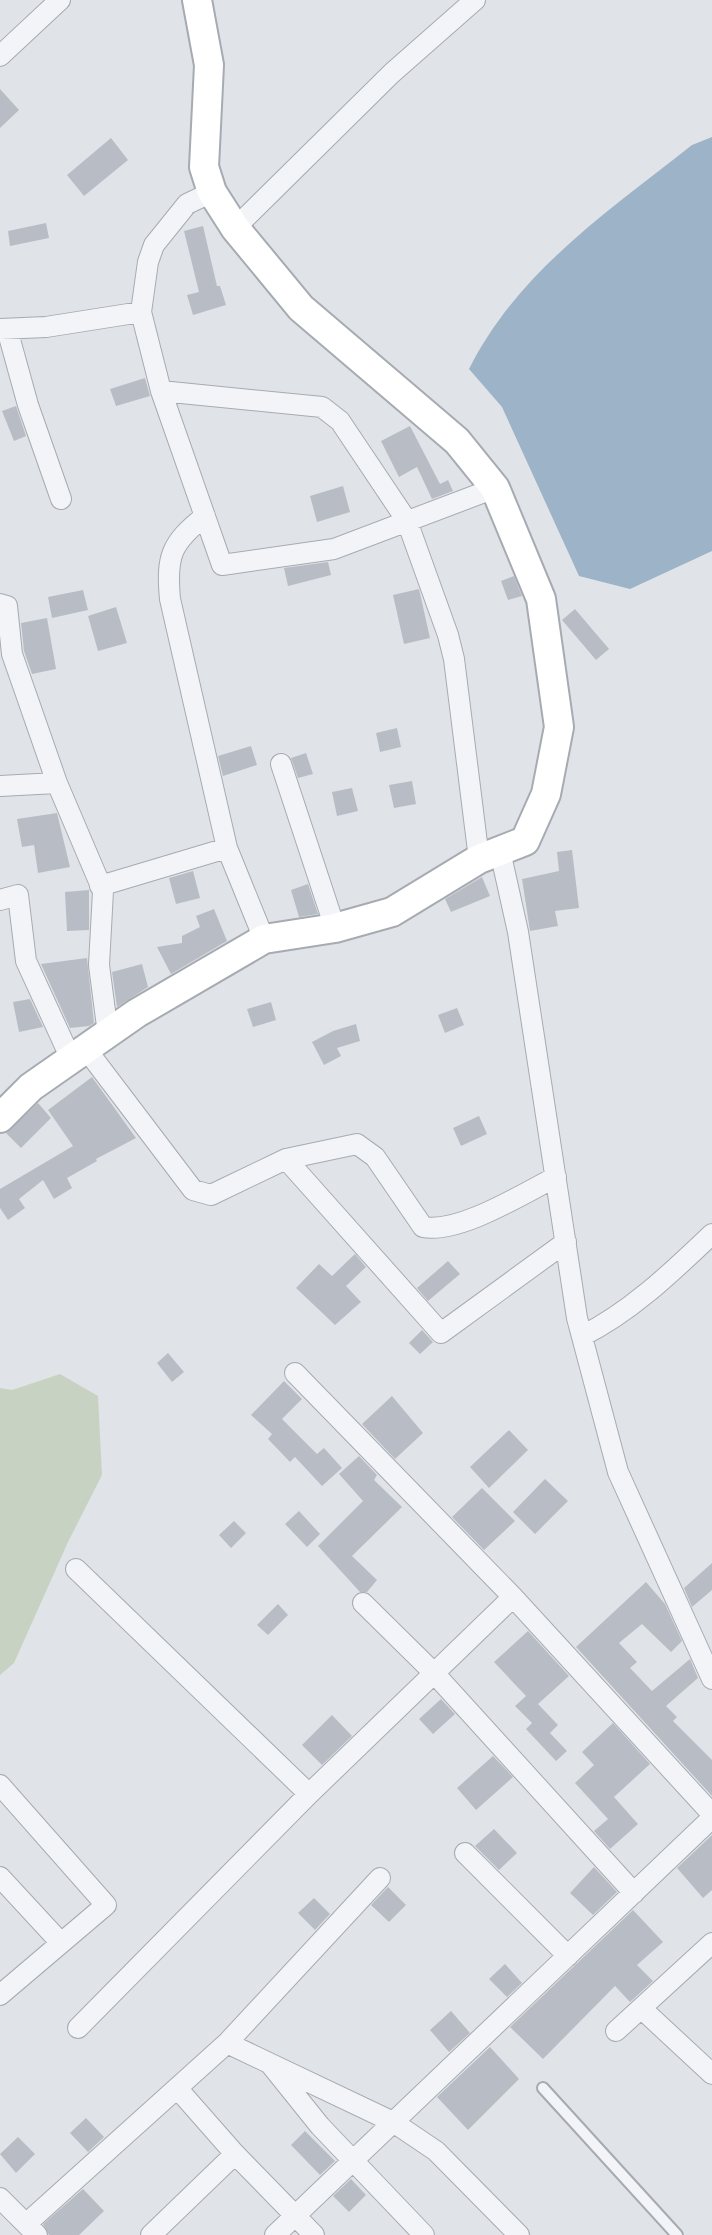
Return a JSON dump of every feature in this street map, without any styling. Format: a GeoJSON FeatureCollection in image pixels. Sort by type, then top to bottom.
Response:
{"type":"FeatureCollection","features":[{"type":"Feature","properties":{"kind":"street"},"geometry":{"type":"LineString","coordinates":[[0,56],[60,0]]}},
{"type":"Feature","properties":{"kind":"street"},"geometry":{"type":"LineString","coordinates":[[0,1118],[31,1087],[137,1013],[264,939],[335,928],[392,912],[490,855],[525,841],[546,794],[559,727],[541,599],[495,488],[457,441],[301,308],[235,228],[212,192],[204,167],[209,65],[197,0]]}},
{"type":"Feature","properties":{"kind":"street"},"geometry":{"type":"LineString","coordinates":[[235,228],[392,73],[475,0]]}},
{"type":"Feature","properties":{"kind":"street"},"geometry":{"type":"LineString","coordinates":[[212,192],[187,204],[154,245],[147,262],[141,312],[161,391],[222,565],[334,549],[495,488]]}},
{"type":"Feature","properties":{"kind":"street"},"geometry":{"type":"LineString","coordinates":[[61,499],[3,329],[46,327],[141,312]]}},
{"type":"Feature","properties":{"kind":"street"},"geometry":{"type":"LineString","coordinates":[[161,391],[322,407],[340,421],[407,521],[448,635],[490,855],[518,932],[582,1336],[618,1472],[712,1678]]}},
{"type":"Feature","properties":{"kind":"street"},"geometry":{"type":"LineString","coordinates":[[205,516],[181,535],[167,567],[170,598],[227,848],[264,939]]}},
{"type":"Feature","properties":{"kind":"street"},"geometry":{"type":"LineString","coordinates":[[0,604],[7,606],[12,654],[57,783],[103,891],[99,964],[88,1047]]}},
{"type":"Feature","properties":{"kind":"street"},"geometry":{"type":"LineString","coordinates":[[281,764],[335,928]]}},
{"type":"Feature","properties":{"kind":"street"},"geometry":{"type":"LineString","coordinates":[[0,786],[57,783]]}},
{"type":"Feature","properties":{"kind":"street"},"geometry":{"type":"LineString","coordinates":[[100,886],[227,848]]}},
{"type":"Feature","properties":{"kind":"street"},"geometry":{"type":"LineString","coordinates":[[0,900],[18,895],[26,961],[193,1190],[211,1195],[286,1159],[357,1144],[375,1157],[423,1227],[439,1230],[458,1225],[556,1178]]}},
{"type":"Feature","properties":{"kind":"street"},"geometry":{"type":"LineString","coordinates":[[286,1159],[441,1333],[566,1242]]}},
{"type":"Feature","properties":{"kind":"street"},"geometry":{"type":"LineString","coordinates":[[582,1336],[605,1325],[712,1234]]}},
{"type":"Feature","properties":{"kind":"street"},"geometry":{"type":"LineString","coordinates":[[295,1373],[513,1597],[712,1814]]}},
{"type":"Feature","properties":{"kind":"street"},"geometry":{"type":"LineString","coordinates":[[76,1569],[309,1794]]}},
{"type":"Feature","properties":{"kind":"street"},"geometry":{"type":"LineString","coordinates":[[78,2028],[309,1794],[513,1597]]}},
{"type":"Feature","properties":{"kind":"street"},"geometry":{"type":"LineString","coordinates":[[363,1603],[434,1673],[634,1893]]}},
{"type":"Feature","properties":{"kind":"street"},"geometry":{"type":"LineString","coordinates":[[0,1785],[106,1905],[61,1943],[4,1985]]}},
{"type":"Feature","properties":{"kind":"street"},"geometry":{"type":"LineString","coordinates":[[274,2235],[712,1818]]}},
{"type":"Feature","properties":{"kind":"street"},"geometry":{"type":"LineString","coordinates":[[465,1853],[568,1956]]}},
{"type":"Feature","properties":{"kind":"street"},"geometry":{"type":"LineString","coordinates":[[0,1877],[61,1943]]}},
{"type":"Feature","properties":{"kind":"street"},"geometry":{"type":"LineString","coordinates":[[0,2198],[31,2230],[177,2088],[227,2043],[380,1878]]}},
{"type":"Feature","properties":{"kind":"street"},"geometry":{"type":"LineString","coordinates":[[616,2031],[712,1943]]}},
{"type":"Feature","properties":{"kind":"street"},"geometry":{"type":"LineString","coordinates":[[641,2008],[712,2074]]}},
{"type":"Feature","properties":{"kind":"street"},"geometry":{"type":"LineString","coordinates":[[227,2043],[393,2122],[436,2151],[519,2235]]}},
{"type":"Feature","properties":{"kind":"street"},"geometry":{"type":"LineString","coordinates":[[269,2063],[288,2090],[424,2235]]}},
{"type":"Feature","properties":{"kind":"street"},"geometry":{"type":"LineString","coordinates":[[177,2088],[235,2154],[314,2235]]}},
{"type":"Feature","properties":{"kind":"street"},"geometry":{"type":"LineString","coordinates":[[151,2235],[235,2154]]}},
{"type":"Feature","properties":{"kind":"lane"},"geometry":{"type":"LineString","coordinates":[[543,2088],[677,2235]]}},
{"type":"Feature","properties":{"kind":"green space"},"geometry":{"type":"Polygon","coordinates":[[[60,1374],[98,1396],[102,1475],[68,1542],[14,1663],[0,1675],[0,1388],[12,1390],[60,1374]]]}},
{"type":"Feature","properties":{"kind":"water"},"geometry":{"type":"Polygon","coordinates":[[[712,137],[712,551],[630,589],[579,576],[502,407],[469,369],[489,334],[539,272],[598,219],[692,145],[712,137]]]}},
{"type":"Feature","properties":{"kind":"building"},"geometry":{"type":"Polygon","coordinates":[[[0,89],[19,110],[0,128],[0,89]]]}},
{"type":"Feature","properties":{"kind":"building"},"geometry":{"type":"Polygon","coordinates":[[[111,138],[128,160],[84,196],[67,175],[111,138]]]}},
{"type":"Feature","properties":{"kind":"building"},"geometry":{"type":"Polygon","coordinates":[[[46,223],[49,238],[10,246],[8,231],[46,223]]]}},
{"type":"Feature","properties":{"kind":"building"},"geometry":{"type":"Polygon","coordinates":[[[203,226],[217,286],[220,286],[226,305],[193,315],[187,295],[199,292],[184,231],[203,226]]]}},
{"type":"Feature","properties":{"kind":"building"},"geometry":{"type":"Polygon","coordinates":[[[145,378],[150,396],[116,406],[110,389],[145,378]]]}},
{"type":"Feature","properties":{"kind":"building"},"geometry":{"type":"Polygon","coordinates":[[[16,406],[26,436],[14,441],[2,411],[16,406]]]}},
{"type":"Feature","properties":{"kind":"building"},"geometry":{"type":"Polygon","coordinates":[[[410,426],[440,484],[448,480],[453,491],[432,499],[417,467],[399,477],[381,441],[410,426]]]}},
{"type":"Feature","properties":{"kind":"building"},"geometry":{"type":"Polygon","coordinates":[[[343,486],[350,512],[317,522],[310,496],[343,486]]]}},
{"type":"Feature","properties":{"kind":"building"},"geometry":{"type":"Polygon","coordinates":[[[328,562],[331,575],[288,586],[284,568],[328,562]]]}},
{"type":"Feature","properties":{"kind":"building"},"geometry":{"type":"Polygon","coordinates":[[[514,576],[522,596],[508,600],[501,581],[514,576]]]}},
{"type":"Feature","properties":{"kind":"building"},"geometry":{"type":"Polygon","coordinates":[[[419,589],[430,638],[404,644],[393,595],[419,589]]]}},
{"type":"Feature","properties":{"kind":"building"},"geometry":{"type":"Polygon","coordinates":[[[83,590],[88,610],[52,618],[48,597],[83,590]]]}},
{"type":"Feature","properties":{"kind":"building"},"geometry":{"type":"Polygon","coordinates":[[[116,607],[127,643],[98,651],[88,616],[116,607]]]}},
{"type":"Feature","properties":{"kind":"building"},"geometry":{"type":"Polygon","coordinates":[[[575,609],[609,649],[596,660],[562,620],[575,609]]]}},
{"type":"Feature","properties":{"kind":"building"},"geometry":{"type":"Polygon","coordinates":[[[47,618],[56,669],[32,674],[24,651],[21,623],[47,618]]]}},
{"type":"Feature","properties":{"kind":"building"},"geometry":{"type":"Polygon","coordinates":[[[397,728],[401,747],[380,752],[376,733],[397,728]]]}},
{"type":"Feature","properties":{"kind":"building"},"geometry":{"type":"Polygon","coordinates":[[[251,746],[257,765],[223,776],[218,756],[251,746]]]}},
{"type":"Feature","properties":{"kind":"building"},"geometry":{"type":"Polygon","coordinates":[[[306,753],[313,774],[298,778],[291,758],[306,753]]]}},
{"type":"Feature","properties":{"kind":"building"},"geometry":{"type":"Polygon","coordinates":[[[412,781],[416,804],[394,808],[389,785],[412,781]]]}},
{"type":"Feature","properties":{"kind":"building"},"geometry":{"type":"Polygon","coordinates":[[[352,788],[358,811],[337,816],[332,792],[352,788]]]}},
{"type":"Feature","properties":{"kind":"building"},"geometry":{"type":"Polygon","coordinates":[[[57,813],[70,867],[38,873],[34,845],[22,847],[17,819],[57,813]]]}},
{"type":"Feature","properties":{"kind":"building"},"geometry":{"type":"Polygon","coordinates":[[[572,850],[579,908],[555,911],[558,926],[530,931],[522,879],[559,871],[557,852],[572,850]]]}},
{"type":"Feature","properties":{"kind":"building"},"geometry":{"type":"Polygon","coordinates":[[[193,871],[200,898],[176,904],[169,878],[193,871]]]}},
{"type":"Feature","properties":{"kind":"building"},"geometry":{"type":"Polygon","coordinates":[[[482,877],[490,896],[451,912],[445,899],[482,877]]]}},
{"type":"Feature","properties":{"kind":"building"},"geometry":{"type":"Polygon","coordinates":[[[308,884],[318,914],[299,917],[291,890],[308,884]]]}},
{"type":"Feature","properties":{"kind":"building"},"geometry":{"type":"Polygon","coordinates":[[[89,890],[89,930],[67,931],[65,892],[89,890]]]}},
{"type":"Feature","properties":{"kind":"building"},"geometry":{"type":"Polygon","coordinates":[[[214,909],[227,941],[171,974],[157,947],[182,943],[182,936],[200,927],[196,916],[214,909]]]}},
{"type":"Feature","properties":{"kind":"building"},"geometry":{"type":"Polygon","coordinates":[[[87,958],[94,1023],[89,1026],[70,1028],[41,964],[87,958]]]}},
{"type":"Feature","properties":{"kind":"building"},"geometry":{"type":"Polygon","coordinates":[[[142,964],[148,987],[117,1007],[112,972],[142,964]]]}},
{"type":"Feature","properties":{"kind":"building"},"geometry":{"type":"Polygon","coordinates":[[[30,999],[43,1027],[19,1032],[13,1002],[30,999]]]}},
{"type":"Feature","properties":{"kind":"building"},"geometry":{"type":"Polygon","coordinates":[[[271,1002],[276,1020],[253,1027],[247,1009],[271,1002]]]}},
{"type":"Feature","properties":{"kind":"building"},"geometry":{"type":"Polygon","coordinates":[[[457,1008],[464,1025],[445,1033],[438,1015],[457,1008]]]}},
{"type":"Feature","properties":{"kind":"building"},"geometry":{"type":"Polygon","coordinates":[[[356,1024],[360,1041],[337,1048],[341,1056],[324,1065],[312,1042],[333,1031],[356,1024]]]}},
{"type":"Feature","properties":{"kind":"building"},"geometry":{"type":"Polygon","coordinates":[[[92,1077],[136,1138],[96,1159],[97,1161],[67,1178],[72,1188],[54,1199],[43,1180],[19,1199],[25,1208],[8,1220],[0,1208],[0,1189],[73,1146],[48,1110],[92,1077]]]}},
{"type":"Feature","properties":{"kind":"building"},"geometry":{"type":"Polygon","coordinates":[[[38,1103],[51,1118],[21,1148],[6,1133],[38,1103]]]}},
{"type":"Feature","properties":{"kind":"building"},"geometry":{"type":"Polygon","coordinates":[[[479,1116],[487,1134],[461,1146],[453,1128],[479,1116]]]}},
{"type":"Feature","properties":{"kind":"building"},"geometry":{"type":"Polygon","coordinates":[[[355,1254],[366,1267],[346,1286],[361,1302],[335,1325],[296,1288],[319,1264],[332,1276],[355,1254]]]}},
{"type":"Feature","properties":{"kind":"building"},"geometry":{"type":"Polygon","coordinates":[[[448,1261],[460,1274],[428,1301],[417,1288],[448,1261]]]}},
{"type":"Feature","properties":{"kind":"building"},"geometry":{"type":"Polygon","coordinates":[[[422,1330],[433,1342],[420,1354],[409,1343],[422,1330]]]}},
{"type":"Feature","properties":{"kind":"building"},"geometry":{"type":"Polygon","coordinates":[[[168,1353],[184,1372],[172,1382],[157,1363],[168,1353]]]}},
{"type":"Feature","properties":{"kind":"building"},"geometry":{"type":"Polygon","coordinates":[[[284,1381],[302,1399],[282,1419],[317,1454],[324,1448],[342,1468],[322,1486],[295,1457],[290,1462],[268,1439],[272,1434],[251,1415],[284,1381]]]}},
{"type":"Feature","properties":{"kind":"building"},"geometry":{"type":"Polygon","coordinates":[[[392,1396],[423,1433],[395,1459],[362,1424],[392,1396]]]}},
{"type":"Feature","properties":{"kind":"building"},"geometry":{"type":"Polygon","coordinates":[[[509,1430],[528,1450],[489,1488],[470,1467],[509,1430]]]}},
{"type":"Feature","properties":{"kind":"building"},"geometry":{"type":"Polygon","coordinates":[[[359,1456],[377,1475],[374,1480],[402,1507],[352,1556],[377,1580],[367,1592],[360,1592],[318,1546],[363,1501],[339,1474],[359,1456]]]}},
{"type":"Feature","properties":{"kind":"building"},"geometry":{"type":"Polygon","coordinates":[[[545,1479],[568,1501],[535,1534],[513,1512],[545,1479]]]}},
{"type":"Feature","properties":{"kind":"building"},"geometry":{"type":"Polygon","coordinates":[[[482,1488],[515,1521],[484,1550],[452,1517],[482,1488]]]}},
{"type":"Feature","properties":{"kind":"building"},"geometry":{"type":"Polygon","coordinates":[[[299,1511],[320,1534],[307,1547],[285,1524],[299,1511]]]}},
{"type":"Feature","properties":{"kind":"building"},"geometry":{"type":"Polygon","coordinates":[[[234,1521],[246,1533],[231,1548],[219,1535],[234,1521]]]}},
{"type":"Feature","properties":{"kind":"building"},"geometry":{"type":"Polygon","coordinates":[[[712,1563],[712,1590],[692,1607],[684,1588],[712,1563]]]}},
{"type":"Feature","properties":{"kind":"building"},"geometry":{"type":"Polygon","coordinates":[[[646,1582],[665,1604],[682,1641],[671,1652],[642,1624],[619,1643],[637,1662],[630,1668],[652,1691],[690,1659],[698,1678],[666,1706],[677,1717],[673,1721],[712,1760],[712,1796],[576,1647],[646,1582]]]}},
{"type":"Feature","properties":{"kind":"building"},"geometry":{"type":"Polygon","coordinates":[[[278,1604],[288,1615],[268,1635],[257,1625],[278,1604]]]}},
{"type":"Feature","properties":{"kind":"building"},"geometry":{"type":"Polygon","coordinates":[[[528,1631],[569,1676],[538,1704],[558,1725],[550,1733],[567,1751],[556,1761],[526,1729],[532,1723],[515,1706],[526,1696],[494,1662],[528,1631]]]}},
{"type":"Feature","properties":{"kind":"building"},"geometry":{"type":"Polygon","coordinates":[[[441,1699],[455,1714],[433,1734],[419,1719],[441,1699]]]}},
{"type":"Feature","properties":{"kind":"building"},"geometry":{"type":"Polygon","coordinates":[[[332,1715],[352,1736],[322,1765],[302,1745],[332,1715]]]}},
{"type":"Feature","properties":{"kind":"building"},"geometry":{"type":"Polygon","coordinates":[[[613,1723],[650,1764],[614,1797],[638,1824],[610,1849],[594,1831],[608,1819],[575,1783],[594,1765],[582,1752],[613,1723]]]}},
{"type":"Feature","properties":{"kind":"building"},"geometry":{"type":"Polygon","coordinates":[[[493,1756],[513,1777],[476,1810],[457,1788],[493,1756]]]}},
{"type":"Feature","properties":{"kind":"building"},"geometry":{"type":"Polygon","coordinates":[[[494,1829],[517,1853],[499,1870],[475,1846],[494,1829]]]}},
{"type":"Feature","properties":{"kind":"building"},"geometry":{"type":"Polygon","coordinates":[[[712,1835],[712,1890],[703,1898],[677,1868],[712,1835]]]}},
{"type":"Feature","properties":{"kind":"building"},"geometry":{"type":"Polygon","coordinates":[[[594,1867],[617,1892],[593,1915],[570,1893],[594,1867]]]}},
{"type":"Feature","properties":{"kind":"building"},"geometry":{"type":"Polygon","coordinates":[[[388,1887],[406,1905],[389,1922],[371,1905],[388,1887]]]}},
{"type":"Feature","properties":{"kind":"building"},"geometry":{"type":"Polygon","coordinates":[[[314,1898],[330,1914],[315,1930],[298,1913],[314,1898]]]}},
{"type":"Feature","properties":{"kind":"building"},"geometry":{"type":"Polygon","coordinates":[[[633,1910],[663,1942],[637,1965],[653,1981],[630,2002],[615,1986],[543,2059],[510,2027],[633,1910]]]}},
{"type":"Feature","properties":{"kind":"building"},"geometry":{"type":"Polygon","coordinates":[[[505,1964],[522,1983],[507,1997],[489,1979],[505,1964]]]}},
{"type":"Feature","properties":{"kind":"building"},"geometry":{"type":"Polygon","coordinates":[[[451,2011],[470,2033],[449,2052],[430,2030],[451,2011]]]}},
{"type":"Feature","properties":{"kind":"building"},"geometry":{"type":"Polygon","coordinates":[[[490,2047],[519,2079],[468,2130],[437,2097],[490,2047]]]}},
{"type":"Feature","properties":{"kind":"building"},"geometry":{"type":"Polygon","coordinates":[[[86,2118],[104,2137],[88,2152],[70,2133],[86,2118]]]}},
{"type":"Feature","properties":{"kind":"building"},"geometry":{"type":"Polygon","coordinates":[[[305,2131],[335,2161],[320,2175],[291,2145],[305,2131]]]}},
{"type":"Feature","properties":{"kind":"building"},"geometry":{"type":"Polygon","coordinates":[[[18,2137],[35,2154],[16,2173],[0,2154],[18,2137]]]}},
{"type":"Feature","properties":{"kind":"building"},"geometry":{"type":"Polygon","coordinates":[[[351,2179],[366,2195],[349,2212],[333,2196],[351,2179]]]}},
{"type":"Feature","properties":{"kind":"building"},"geometry":{"type":"Polygon","coordinates":[[[83,2189],[104,2211],[79,2235],[49,2235],[43,2224],[83,2189]]]}}]}
